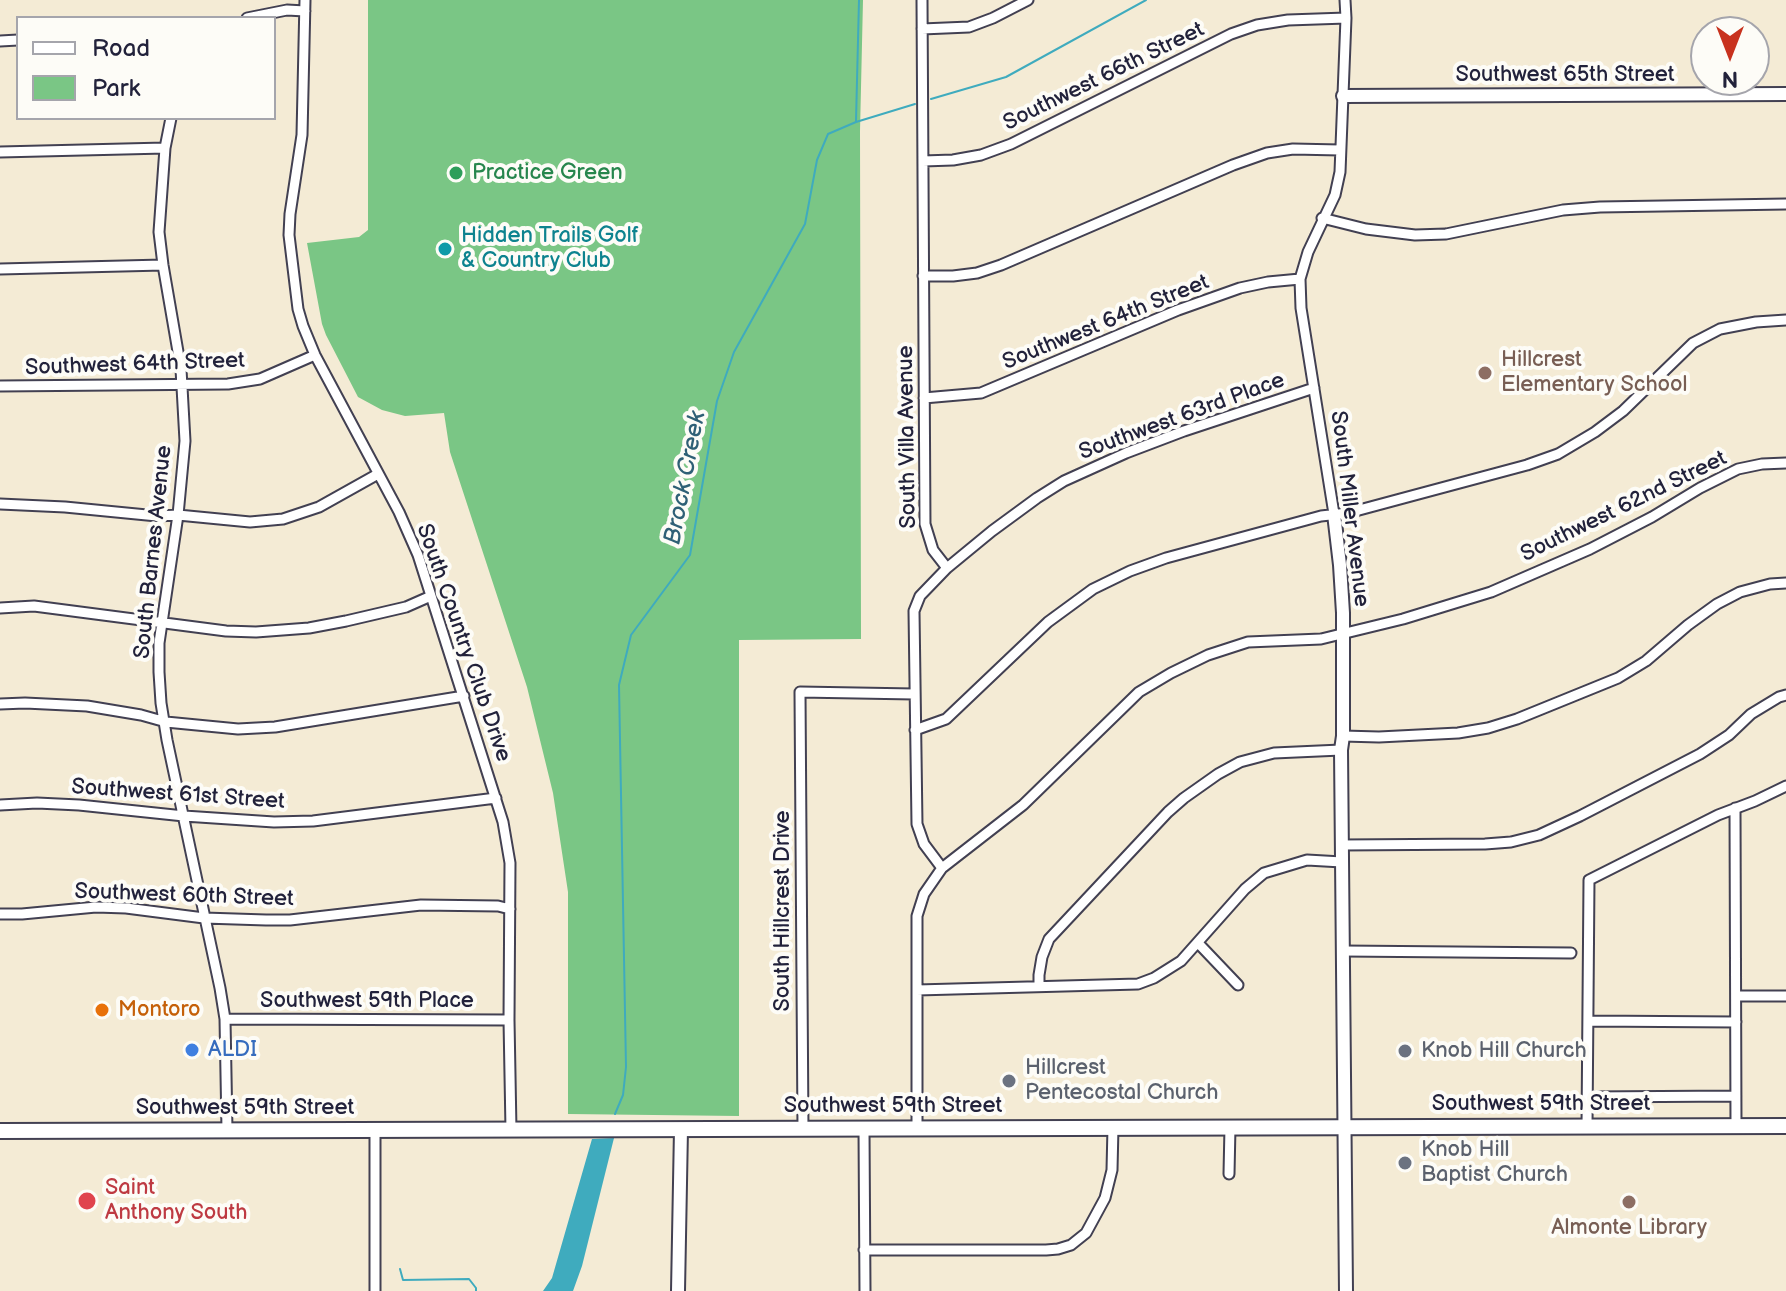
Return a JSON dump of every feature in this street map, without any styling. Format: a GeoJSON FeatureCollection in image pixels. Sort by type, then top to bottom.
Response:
{"type":"FeatureCollection","features":[{"type":"Feature","properties":{"kind":"main road","name":"Southwest 59th Street"},"geometry":{"type":"LineString","coordinates":[[0,1131],[1786,1126]]}},
{"type":"Feature","properties":{"kind":"street","name":"South Villa Avenue"},"geometry":{"type":"LineString","coordinates":[[922,0],[925,524],[933,550],[947,568]]}},
{"type":"Feature","properties":{"kind":"street"},"geometry":{"type":"LineString","coordinates":[[922,29],[969,27],[1028,0]]}},
{"type":"Feature","properties":{"kind":"street","name":"South Miller Avenue"},"geometry":{"type":"LineString","coordinates":[[1345,0],[1340,172],[1335,195],[1322,218],[1300,279],[1301,308],[1334,514],[1343,613],[1341,750],[1346,1291]]}},
{"type":"Feature","properties":{"kind":"street"},"geometry":{"type":"LineString","coordinates":[[257,16],[305,5]]}},
{"type":"Feature","properties":{"kind":"street","name":"South Country Club Drive"},"geometry":{"type":"LineString","coordinates":[[305,5],[302,135],[289,235],[298,309],[315,355],[399,512],[418,555],[496,798],[510,863],[511,1130]]}},
{"type":"Feature","properties":{"kind":"street","name":"Southwest 66th Street"},"geometry":{"type":"LineString","coordinates":[[923,161],[981,155],[1011,144],[1231,34],[1257,25],[1288,20],[1346,18]]}},
{"type":"Feature","properties":{"kind":"street","name":"Southwest 65th Street"},"geometry":{"type":"LineString","coordinates":[[1343,96],[1786,94]]}},
{"type":"Feature","properties":{"kind":"street","name":"South Barnes Avenue"},"geometry":{"type":"LineString","coordinates":[[171,120],[165,148],[159,232],[181,369],[185,441],[178,515],[159,643],[159,672],[167,740],[225,1019],[227,1130]]}},
{"type":"Feature","properties":{"kind":"street"},"geometry":{"type":"LineString","coordinates":[[0,152],[165,148]]}},
{"type":"Feature","properties":{"kind":"street"},"geometry":{"type":"LineString","coordinates":[[923,276],[977,273],[1001,265],[1267,153],[1293,149],[1340,150]]}},
{"type":"Feature","properties":{"kind":"street"},"geometry":{"type":"LineString","coordinates":[[1322,218],[1366,229],[1415,235],[1446,234],[1563,210],[1786,204]]}},
{"type":"Feature","properties":{"kind":"street"},"geometry":{"type":"LineString","coordinates":[[0,269],[163,265]]}},
{"type":"Feature","properties":{"kind":"street","name":"Southwest 64th Street"},"geometry":{"type":"LineString","coordinates":[[924,398],[981,393],[1178,310],[1240,288],[1300,279]]}},
{"type":"Feature","properties":{"kind":"street"},"geometry":{"type":"LineString","coordinates":[[915,730],[946,719],[1048,622],[1093,589],[1130,571],[1166,558],[1348,513],[1558,454],[1623,411],[1693,343],[1720,329],[1786,320]]}},
{"type":"Feature","properties":{"kind":"street","name":"Southwest 64th Street"},"geometry":{"type":"LineString","coordinates":[[0,386],[228,384],[260,379],[315,355]]}},
{"type":"Feature","properties":{"kind":"street","name":"Southwest 63rd Place"},"geometry":{"type":"LineString","coordinates":[[947,568],[992,531],[1064,481],[1184,431],[1314,388]]}},
{"type":"Feature","properties":{"kind":"street","name":"Southwest 62nd Street"},"geometry":{"type":"LineString","coordinates":[[942,868],[1051,780],[1139,692],[1208,655],[1248,642],[1321,639],[1403,619],[1491,592],[1590,549],[1738,469],[1786,463]]}},
{"type":"Feature","properties":{"kind":"street"},"geometry":{"type":"LineString","coordinates":[[0,504],[250,522],[283,519],[319,507],[378,474]]}},
{"type":"Feature","properties":{"kind":"street"},"geometry":{"type":"LineString","coordinates":[[917,1129],[917,916],[924,894],[942,868],[924,844],[917,824],[914,611],[920,596],[947,568]]}},
{"type":"Feature","properties":{"kind":"street"},"geometry":{"type":"LineString","coordinates":[[1343,736],[1458,733],[1517,719],[1627,672],[1646,661],[1717,604],[1740,592],[1786,583]]}},
{"type":"Feature","properties":{"kind":"street"},"geometry":{"type":"LineString","coordinates":[[0,608],[34,606],[226,631],[256,632],[309,628],[406,607],[431,596]]}},
{"type":"Feature","properties":{"kind":"street","name":"South Hillcrest Drive"},"geometry":{"type":"LineString","coordinates":[[803,1129],[800,692],[914,694]]}},
{"type":"Feature","properties":{"kind":"street"},"geometry":{"type":"LineString","coordinates":[[1342,845],[1485,844],[1539,835],[1700,754],[1729,735],[1751,714],[1786,695]]}},
{"type":"Feature","properties":{"kind":"street"},"geometry":{"type":"LineString","coordinates":[[0,704],[87,706],[166,722],[238,729],[275,727],[464,696]]}},
{"type":"Feature","properties":{"kind":"street"},"geometry":{"type":"LineString","coordinates":[[1039,986],[1040,966],[1049,939],[1184,798],[1240,762],[1274,753],[1341,750]]}},
{"type":"Feature","properties":{"kind":"street"},"geometry":{"type":"LineString","coordinates":[[1587,1126],[1589,880],[1718,815],[1786,786]]}},
{"type":"Feature","properties":{"kind":"street","name":"Southwest 61st Street"},"geometry":{"type":"LineString","coordinates":[[0,805],[79,805],[274,822],[313,821],[496,798]]}},
{"type":"Feature","properties":{"kind":"street"},"geometry":{"type":"LineString","coordinates":[[1735,808],[1736,1126]]}},
{"type":"Feature","properties":{"kind":"street"},"geometry":{"type":"LineString","coordinates":[[917,990],[1138,984],[1181,961],[1245,889],[1264,873],[1307,860],[1342,862]]}},
{"type":"Feature","properties":{"kind":"street","name":"Southwest 60th Street"},"geometry":{"type":"LineString","coordinates":[[0,914],[96,907],[204,918],[290,920],[421,905],[498,906],[510,909]]}},
{"type":"Feature","properties":{"kind":"street"},"geometry":{"type":"LineString","coordinates":[[1198,943],[1238,985]]}},
{"type":"Feature","properties":{"kind":"street"},"geometry":{"type":"LineString","coordinates":[[1343,951],[1571,953]]}},
{"type":"Feature","properties":{"kind":"street"},"geometry":{"type":"LineString","coordinates":[[1736,996],[1786,996]]}},
{"type":"Feature","properties":{"kind":"street","name":"Southwest 59th Place"},"geometry":{"type":"LineString","coordinates":[[225,1019],[509,1020]]}},
{"type":"Feature","properties":{"kind":"street"},"geometry":{"type":"LineString","coordinates":[[1588,1021],[1736,1022]]}},
{"type":"Feature","properties":{"kind":"street"},"geometry":{"type":"LineString","coordinates":[[1587,1097],[1736,1096]]}},
{"type":"Feature","properties":{"kind":"street"},"geometry":{"type":"LineString","coordinates":[[864,1250],[1046,1250],[1071,1245],[1086,1233],[1105,1198],[1112,1170],[1113,1127]]}},
{"type":"Feature","properties":{"kind":"street"},"geometry":{"type":"LineString","coordinates":[[1229,1174],[1230,1127]]}},
{"type":"Feature","properties":{"kind":"street"},"geometry":{"type":"LineString","coordinates":[[678,1291],[681,1129]]}},
{"type":"Feature","properties":{"kind":"street"},"geometry":{"type":"LineString","coordinates":[[864,1129],[865,1291]]}},
{"type":"Feature","properties":{"kind":"street"},"geometry":{"type":"LineString","coordinates":[[375,1130],[375,1291]]}},
{"type":"Feature","properties":{"kind":"green space","name":"Hidden Trails Golf & Country Club"},"geometry":{"type":"Polygon","coordinates":[[[368,0],[863,0],[860,131],[861,639],[739,640],[739,1116],[568,1114],[568,892],[553,793],[527,687],[450,452],[444,413],[405,416],[382,410],[358,397],[322,324],[307,243],[359,237],[368,230],[368,0]]]}},
{"type":"Feature","properties":{"kind":"water"},"geometry":{"type":"Polygon","coordinates":[[[614,1138],[573,1291],[543,1291],[552,1278],[592,1139],[614,1138]]]}},
{"type":"Feature","properties":{"kind":"waterway"},"geometry":{"type":"LineString","coordinates":[[856,121],[859,0]]}},
{"type":"Feature","properties":{"kind":"waterway","name":"Brock Creek"},"geometry":{"type":"LineString","coordinates":[[931,99],[1006,77],[1146,0]]}},
{"type":"Feature","properties":{"kind":"waterway","name":"Brock Creek"},"geometry":{"type":"LineString","coordinates":[[615,1114],[623,1095],[626,1067],[619,685],[631,635],[690,555],[717,401],[734,352],[805,224],[817,160],[828,134],[915,104]]}},
{"type":"Feature","properties":{"kind":"waterway"},"geometry":{"type":"LineString","coordinates":[[400,1269],[403,1280],[469,1279],[476,1291]]}},
{"type":"Feature","properties":{"kind":"place","name":"Practice Green"},"geometry":{"type":"Point","coordinates":[456,173]}},
{"type":"Feature","properties":{"kind":"place","name":"Hidden Trails Golf & Country Club"},"geometry":{"type":"Point","coordinates":[445,249]}},
{"type":"Feature","properties":{"kind":"place","name":"Hillcrest Elementary School"},"geometry":{"type":"Point","coordinates":[1485,373]}},
{"type":"Feature","properties":{"kind":"place","name":"Montoro"},"geometry":{"type":"Point","coordinates":[102,1010]}},
{"type":"Feature","properties":{"kind":"place","name":"ALDI"},"geometry":{"type":"Point","coordinates":[192,1050]}},
{"type":"Feature","properties":{"kind":"place","name":"Knob Hill Church"},"geometry":{"type":"Point","coordinates":[1405,1051]}},
{"type":"Feature","properties":{"kind":"place","name":"Hillcrest Pentecostal Church"},"geometry":{"type":"Point","coordinates":[1009,1081]}},
{"type":"Feature","properties":{"kind":"place","name":"Knob Hill Baptist Church"},"geometry":{"type":"Point","coordinates":[1405,1163]}},
{"type":"Feature","properties":{"kind":"place","name":"Saint Anthony South"},"geometry":{"type":"Point","coordinates":[87,1201]}},
{"type":"Feature","properties":{"kind":"place","name":"Almonte Library"},"geometry":{"type":"Point","coordinates":[1629,1202]}}]}
